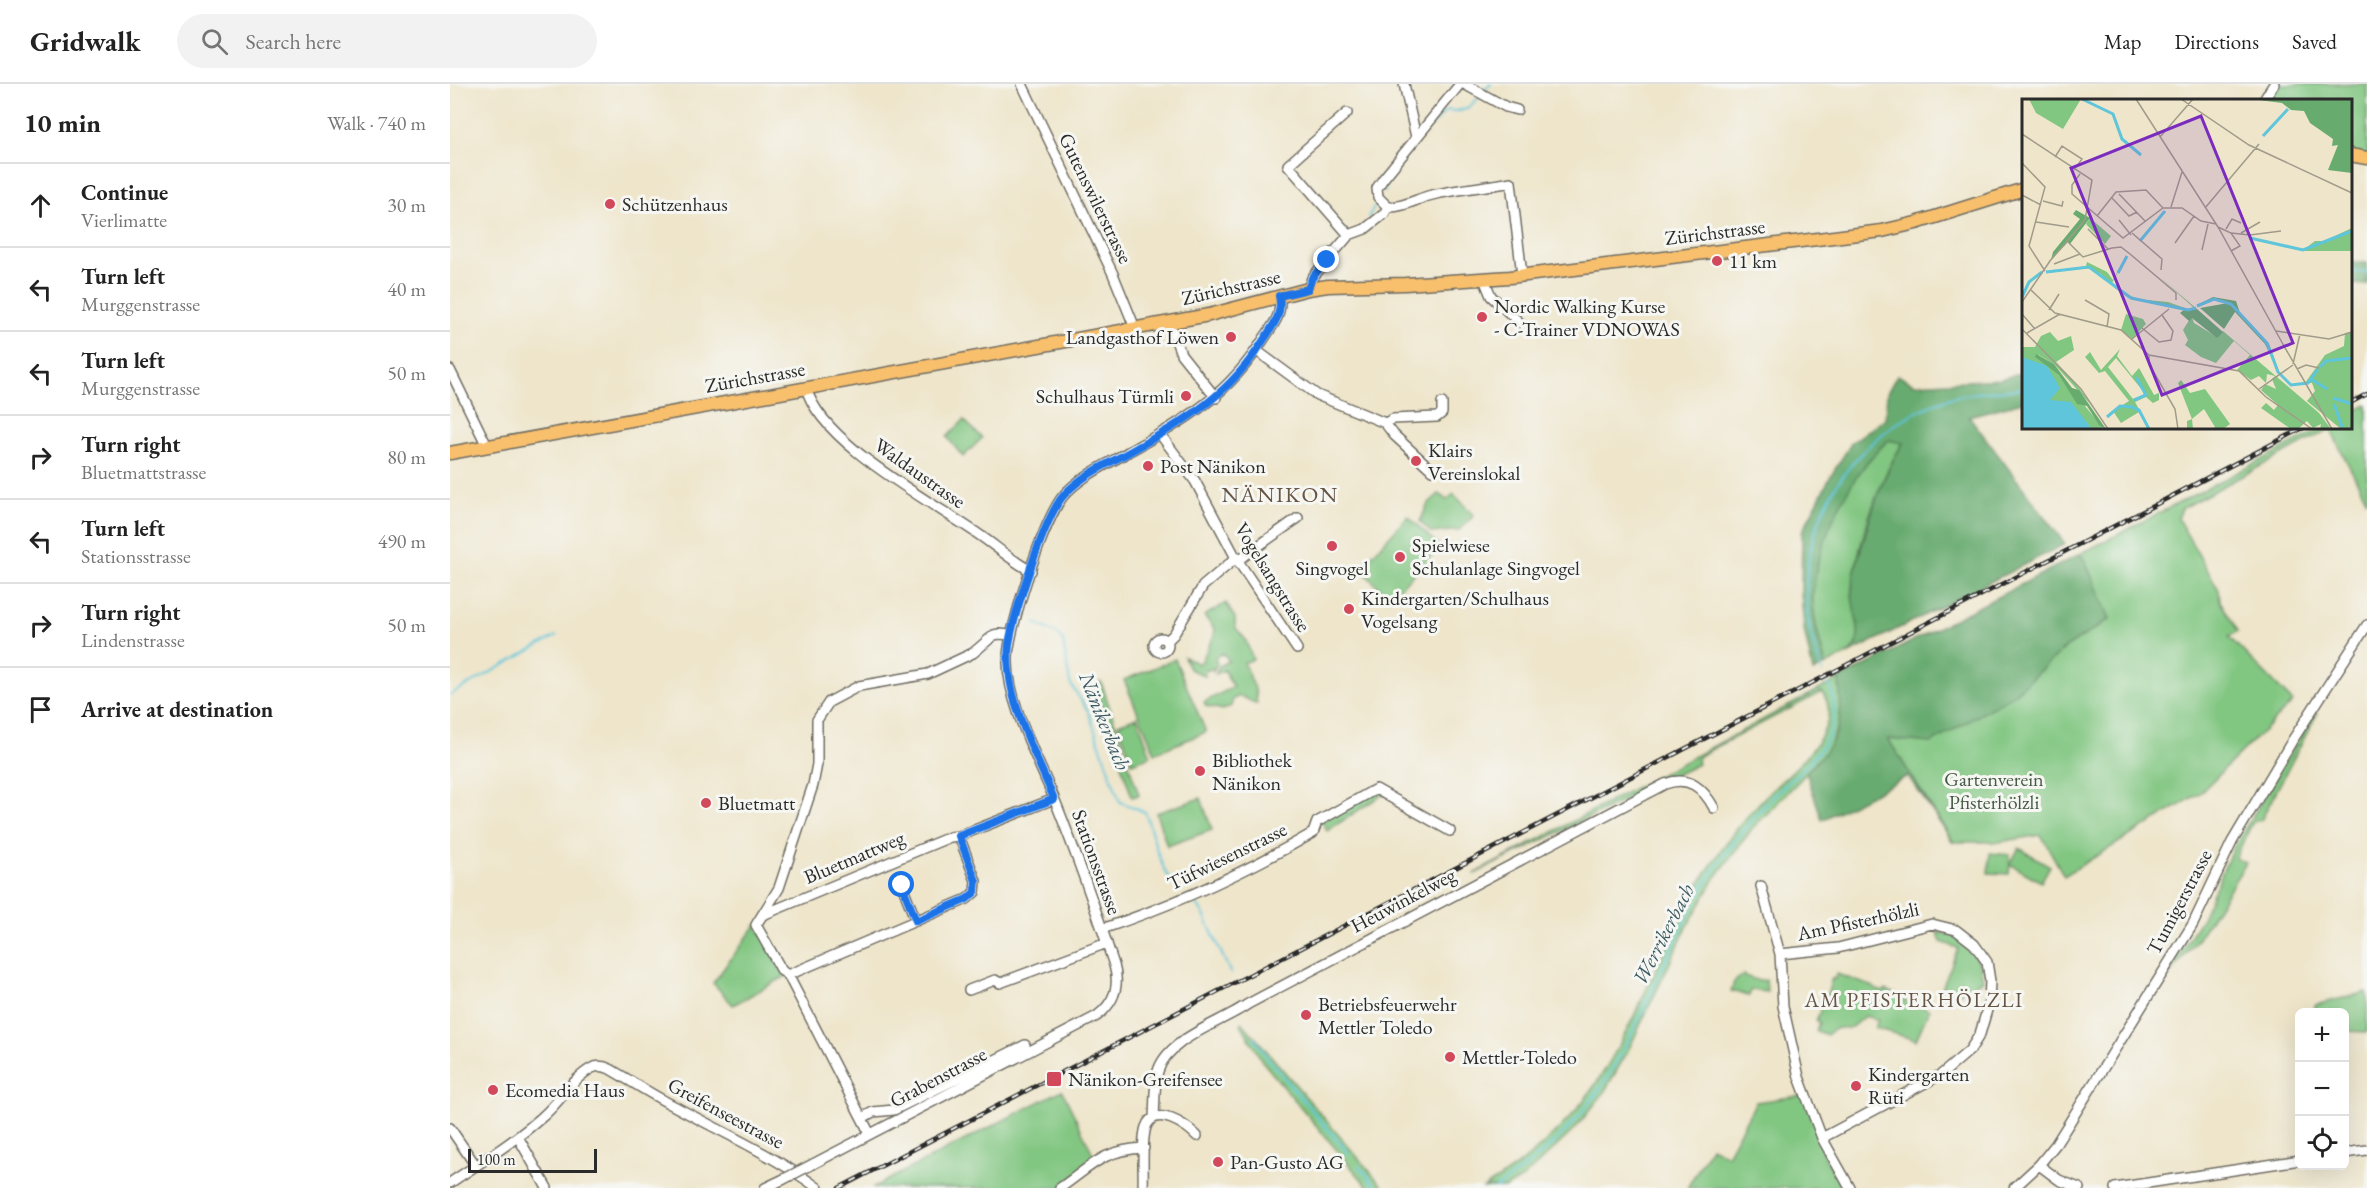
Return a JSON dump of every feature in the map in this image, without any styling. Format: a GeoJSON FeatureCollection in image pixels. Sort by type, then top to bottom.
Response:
{"type":"FeatureCollection","features":[{"type":"Feature","properties":{"kind":"main road","name":"Zürichstrasse"},"geometry":{"type":"LineString","coordinates":[[450,453],[1209,315],[1308,289],[1328,286],[1484,279],[1882,231],[1916,223],[2022,190]]}},
{"type":"Feature","properties":{"kind":"street","name":"Gutenswilerstrasse"},"geometry":{"type":"LineString","coordinates":[[1022,84],[1113,274],[1135,328]]}},
{"type":"Feature","properties":{"kind":"street"},"geometry":{"type":"LineString","coordinates":[[1404,84],[1416,137]]}},
{"type":"Feature","properties":{"kind":"street"},"geometry":{"type":"LineString","coordinates":[[1517,110],[1506,107],[1462,84],[1389,170],[1377,188],[1378,197],[1388,207],[1395,208],[1450,191],[1511,182],[1522,275]]}},
{"type":"Feature","properties":{"kind":"street"},"geometry":{"type":"LineString","coordinates":[[2265,99],[2274,84]]}},
{"type":"Feature","properties":{"kind":"street"},"geometry":{"type":"LineString","coordinates":[[1347,113],[1288,165],[1349,236]]}},
{"type":"Feature","properties":{"kind":"street"},"geometry":{"type":"LineString","coordinates":[[1308,289],[1312,278],[1349,236],[1365,229],[1384,214],[1388,207]]}},
{"type":"Feature","properties":{"kind":"street"},"geometry":{"type":"LineString","coordinates":[[1484,279],[1488,292],[1520,323]]}},
{"type":"Feature","properties":{"kind":"street","name":"Stationsstrasse"},"geometry":{"type":"LineString","coordinates":[[1116,987],[1116,973],[1107,943],[1014,698],[1008,658],[1011,635],[1048,522],[1062,497],[1091,473],[1160,434],[1216,398],[1236,378],[1257,351],[1279,313],[1281,304],[1279,296]]}},
{"type":"Feature","properties":{"kind":"street"},"geometry":{"type":"LineString","coordinates":[[1169,322],[1181,354],[1216,398]]}},
{"type":"Feature","properties":{"kind":"street"},"geometry":{"type":"LineString","coordinates":[[1257,351],[1317,395],[1385,423],[1394,435],[1432,470]]}},
{"type":"Feature","properties":{"kind":"street"},"geometry":{"type":"LineString","coordinates":[[450,370],[487,446]]}},
{"type":"Feature","properties":{"kind":"street","name":"Waldaustrasse"},"geometry":{"type":"LineString","coordinates":[[806,387],[812,406],[823,422],[838,436],[903,484],[1031,571]]}},
{"type":"Feature","properties":{"kind":"street"},"geometry":{"type":"LineString","coordinates":[[1385,423],[1393,418],[1437,417],[1442,413],[1442,403]]}},
{"type":"Feature","properties":{"kind":"street","name":"Vogelsangstrasse"},"geometry":{"type":"LineString","coordinates":[[1160,434],[1195,481],[1236,560],[1297,649]]}},
{"type":"Feature","properties":{"kind":"street"},"geometry":{"type":"LineString","coordinates":[[1167,641],[1174,634],[1203,586],[1236,560],[1298,518]]}},
{"type":"Feature","properties":{"kind":"street","name":"Tumigerstrasse"},"geometry":{"type":"LineString","coordinates":[[2014,1188],[2039,1165],[2056,1143],[2193,924],[2232,842],[2292,741],[2367,625]]}},
{"type":"Feature","properties":{"kind":"street"},"geometry":{"type":"LineString","coordinates":[[870,1134],[788,975],[782,971],[756,925],[765,914],[779,888],[813,785],[817,764],[817,720],[829,702],[859,686],[928,674],[973,653],[994,635],[1011,635]]}},
{"type":"Feature","properties":{"kind":"street","name":"Heuwinkelweg"},"geometry":{"type":"LineString","coordinates":[[1154,1118],[1157,1074],[1170,1052],[1183,1041],[1248,1004],[1665,784],[1679,780],[1692,783],[1706,792],[1714,808]]}},
{"type":"Feature","properties":{"kind":"street","name":"Tüfwiesenstrasse"},"geometry":{"type":"LineString","coordinates":[[1102,929],[1175,902],[1244,872],[1313,833],[1317,822],[1376,789],[1450,831]]}},
{"type":"Feature","properties":{"kind":"street","name":"Bluetmattweg"},"geometry":{"type":"LineString","coordinates":[[765,914],[950,837],[959,836],[1054,799]]}},
{"type":"Feature","properties":{"kind":"street"},"geometry":{"type":"LineString","coordinates":[[788,975],[967,899],[975,892],[976,881],[959,836]]}},
{"type":"Feature","properties":{"kind":"street"},"geometry":{"type":"LineString","coordinates":[[902,885],[916,921]]}},
{"type":"Feature","properties":{"kind":"street"},"geometry":{"type":"LineString","coordinates":[[1761,886],[1780,954],[1783,1006],[1805,1095],[1822,1138],[1850,1188]]}},
{"type":"Feature","properties":{"kind":"street","name":"Am Pfisterhölzli"},"geometry":{"type":"LineString","coordinates":[[1780,954],[1838,948],[1932,924],[1956,930],[1974,944],[1987,962],[1990,981],[1989,1003],[1980,1034],[1970,1050],[1942,1074],[1822,1138]]}},
{"type":"Feature","properties":{"kind":"street"},"geometry":{"type":"LineString","coordinates":[[969,990],[995,980],[1000,983],[1107,943]]}},
{"type":"Feature","properties":{"kind":"street","name":"Grabenstrasse"},"geometry":{"type":"LineString","coordinates":[[765,1188],[1086,1021],[1106,1009],[1114,996],[1116,987]]}},
{"type":"Feature","properties":{"kind":"street"},"geometry":{"type":"LineString","coordinates":[[862,1118],[873,1112],[894,1110],[1069,1023],[1082,1018],[1086,1021]]}},
{"type":"Feature","properties":{"kind":"street","name":"Greifenseestrasse"},"geometry":{"type":"LineString","coordinates":[[518,1137],[548,1112],[590,1069],[600,1066],[616,1072],[671,1105],[798,1173],[818,1188]]}},
{"type":"Feature","properties":{"kind":"street"},"geometry":{"type":"LineString","coordinates":[[1143,1188],[1146,1126],[1154,1118],[1164,1117],[1179,1121],[1197,1136]]}},
{"type":"Feature","properties":{"kind":"street"},"geometry":{"type":"LineString","coordinates":[[450,1128],[476,1166]]}},
{"type":"Feature","properties":{"kind":"street"},"geometry":{"type":"LineString","coordinates":[[450,1182],[518,1137],[547,1188]]}},
{"type":"Feature","properties":{"kind":"street"},"geometry":{"type":"LineString","coordinates":[[1060,1188],[1101,1157],[1125,1149],[1144,1148]]}},
{"type":"Feature","properties":{"kind":"street"},"geometry":{"type":"LineString","coordinates":[[2349,1152],[2367,1150]]}},
{"type":"Feature","properties":{"kind":"street"},"geometry":{"type":"LineString","coordinates":[[2115,1188],[2295,1162]]}},
{"type":"Feature","properties":{"kind":"street"},"geometry":{"type":"LineString","coordinates":[[2039,1165],[2059,1180],[2079,1188]]}},
{"type":"Feature","properties":{"kind":"green space"},"geometry":{"type":"Polygon","coordinates":[[[2274,84],[2367,84],[2367,156],[2352,155],[2352,99],[2265,99],[2274,84]]]}},
{"type":"Feature","properties":{"kind":"green space"},"geometry":{"type":"Polygon","coordinates":[[[2352,262],[2367,263],[2367,285],[2352,284],[2352,262]]]}},
{"type":"Feature","properties":{"kind":"green space"},"geometry":{"type":"Polygon","coordinates":[[[2022,372],[2022,402],[1969,416],[2065,544],[1846,655],[1853,649],[1858,634],[1852,600],[1853,578],[1879,491],[1903,443],[1889,440],[1875,453],[1850,486],[1823,545],[1814,584],[1813,604],[1826,665],[1813,672],[1804,630],[1801,592],[1802,532],[1830,477],[1852,442],[1885,419],[1887,393],[1897,375],[1914,384],[2001,379],[2022,372]]]}},
{"type":"Feature","properties":{"kind":"green space"},"geometry":{"type":"Polygon","coordinates":[[[2367,405],[2367,501],[2330,429],[2352,429],[2352,412],[2367,405]]]}},
{"type":"Feature","properties":{"kind":"green space"},"geometry":{"type":"Polygon","coordinates":[[[964,420],[982,438],[963,457],[947,437],[964,420]]]}},
{"type":"Feature","properties":{"kind":"green space","name":"Gartenverein Pfisterhölzli"},"geometry":{"type":"Polygon","coordinates":[[[2321,429],[2330,429],[2182,508],[2178,519],[2219,590],[2220,601],[2238,631],[2229,637],[2293,702],[2200,793],[2064,876],[2041,835],[1999,842],[1953,842],[1888,739],[1931,742],[2012,696],[2065,648],[2110,619],[2080,554],[2321,429]]]}},
{"type":"Feature","properties":{"kind":"green space"},"geometry":{"type":"Polygon","coordinates":[[[1889,440],[1903,443],[1878,493],[1860,550],[1852,587],[1858,620],[1858,638],[1851,651],[1826,665],[1813,604],[1814,584],[1823,544],[1850,487],[1875,454],[1889,440]]]}},
{"type":"Feature","properties":{"kind":"green space"},"geometry":{"type":"Polygon","coordinates":[[[1439,494],[1447,500],[1454,494],[1474,516],[1459,530],[1431,533],[1420,521],[1428,504],[1439,494]]]}},
{"type":"Feature","properties":{"kind":"green space","name":"Spielwiese Schulanlage Singvogel"},"geometry":{"type":"Polygon","coordinates":[[[1408,516],[1440,547],[1389,599],[1360,568],[1408,516]]]}},
{"type":"Feature","properties":{"kind":"green space"},"geometry":{"type":"Polygon","coordinates":[[[2080,554],[2110,619],[2065,648],[2012,696],[1931,743],[1888,739],[1953,842],[1908,776],[1822,820],[1806,772],[1826,750],[1837,730],[1840,720],[1839,679],[2080,554]]]}},
{"type":"Feature","properties":{"kind":"green space"},"geometry":{"type":"Polygon","coordinates":[[[1226,603],[1235,618],[1235,627],[1245,639],[1253,659],[1244,663],[1255,689],[1257,704],[1240,696],[1233,699],[1231,706],[1223,710],[1206,706],[1204,702],[1233,687],[1224,670],[1216,674],[1219,666],[1229,661],[1223,653],[1215,657],[1217,664],[1213,671],[1213,668],[1203,672],[1205,676],[1189,669],[1184,657],[1200,664],[1214,636],[1215,629],[1204,616],[1226,603]]]}},
{"type":"Feature","properties":{"kind":"green space"},"geometry":{"type":"Polygon","coordinates":[[[1175,659],[1206,732],[1155,753],[1124,680],[1175,659]]]}},
{"type":"Feature","properties":{"kind":"green space"},"geometry":{"type":"Polygon","coordinates":[[[1839,679],[1841,705],[1839,723],[1828,751],[1752,829],[1716,877],[1686,929],[1627,1053],[1603,1094],[1574,1130],[1523,1178],[1506,1188],[1484,1188],[1516,1167],[1546,1142],[1595,1085],[1628,1027],[1680,917],[1713,862],[1745,819],[1799,765],[1821,736],[1827,722],[1828,707],[1822,692],[1699,756],[1698,764],[1474,874],[1839,679]]]}},
{"type":"Feature","properties":{"kind":"green space"},"geometry":{"type":"Polygon","coordinates":[[[1101,682],[1139,795],[1132,797],[1094,685],[1101,682]]]}},
{"type":"Feature","properties":{"kind":"green space"},"geometry":{"type":"Polygon","coordinates":[[[2315,712],[2317,714],[2261,820],[2253,822],[2235,858],[2246,863],[2197,940],[2168,976],[2166,975],[2202,918],[2232,850],[2315,712]]]}},
{"type":"Feature","properties":{"kind":"green space"},"geometry":{"type":"Polygon","coordinates":[[[1137,717],[1151,756],[1132,763],[1118,724],[1137,717]]]}},
{"type":"Feature","properties":{"kind":"green space"},"geometry":{"type":"Polygon","coordinates":[[[1376,789],[1385,793],[1327,831],[1321,820],[1376,789]]]}},
{"type":"Feature","properties":{"kind":"green space"},"geometry":{"type":"Polygon","coordinates":[[[1201,798],[1212,830],[1167,846],[1156,813],[1201,798]]]}},
{"type":"Feature","properties":{"kind":"green space"},"geometry":{"type":"Polygon","coordinates":[[[2019,848],[2050,866],[2041,882],[2010,864],[2019,848]]]}},
{"type":"Feature","properties":{"kind":"green space"},"geometry":{"type":"Polygon","coordinates":[[[1990,853],[2010,855],[2009,874],[1988,873],[1990,853]]]}},
{"type":"Feature","properties":{"kind":"green space"},"geometry":{"type":"Polygon","coordinates":[[[756,925],[788,975],[733,1005],[713,983],[756,925]]]}},
{"type":"Feature","properties":{"kind":"green space"},"geometry":{"type":"Polygon","coordinates":[[[1937,932],[1956,937],[1969,947],[1978,961],[1983,980],[1959,993],[1939,996],[1958,948],[1941,942],[1937,932]]]}},
{"type":"Feature","properties":{"kind":"green space"},"geometry":{"type":"Polygon","coordinates":[[[1837,974],[1874,987],[1874,989],[1884,992],[1885,990],[1900,996],[1906,1000],[1908,1008],[1918,1004],[1929,1010],[1916,1040],[1875,1028],[1878,1020],[1865,1016],[1849,1029],[1837,1028],[1827,1035],[1816,1031],[1819,1022],[1816,1021],[1822,1005],[1825,1005],[1829,996],[1827,995],[1832,978],[1835,979],[1837,974]]]}},
{"type":"Feature","properties":{"kind":"green space"},"geometry":{"type":"Polygon","coordinates":[[[1743,975],[1759,981],[1766,980],[1767,992],[1751,990],[1749,996],[1731,991],[1734,982],[1743,975]]]}},
{"type":"Feature","properties":{"kind":"green space"},"geometry":{"type":"Polygon","coordinates":[[[2367,992],[2367,1032],[2349,1031],[2349,1008],[2315,1008],[2315,1005],[2367,992]]]}},
{"type":"Feature","properties":{"kind":"green space"},"geometry":{"type":"Polygon","coordinates":[[[1242,1022],[1384,1188],[1369,1188],[1356,1173],[1262,1061],[1241,1024],[1242,1022]]]}},
{"type":"Feature","properties":{"kind":"green space"},"geometry":{"type":"Polygon","coordinates":[[[1062,1090],[1096,1160],[1060,1188],[872,1188],[1062,1090]]]}},
{"type":"Feature","properties":{"kind":"green space"},"geometry":{"type":"Polygon","coordinates":[[[1805,1095],[1828,1148],[1822,1152],[1843,1188],[1687,1188],[1711,1147],[1727,1155],[1756,1102],[1805,1095]]]}},
{"type":"Feature","properties":{"kind":"waterway","name":"Nänikerbach"},"geometry":{"type":"LineString","coordinates":[[1484,90],[1491,84]]}},
{"type":"Feature","properties":{"kind":"waterway","name":"Nänikerbach"},"geometry":{"type":"LineString","coordinates":[[1433,124],[1447,110],[1462,110],[1480,95]]}},
{"type":"Feature","properties":{"kind":"waterway","name":"Nänikerbach"},"geometry":{"type":"LineString","coordinates":[[1385,192],[1388,180]]}},
{"type":"Feature","properties":{"kind":"waterway","name":"Nänikerbach"},"geometry":{"type":"LineString","coordinates":[[1368,217],[1374,208]]}},
{"type":"Feature","properties":{"kind":"waterway","name":"Werrikerbach"},"geometry":{"type":"LineString","coordinates":[[2352,272],[2367,272]]}},
{"type":"Feature","properties":{"kind":"waterway","name":"Werrikerbach"},"geometry":{"type":"LineString","coordinates":[[1823,672],[1810,630],[1806,588],[1811,547],[1824,508],[1845,473],[1872,442],[1907,417],[1956,396],[2022,388]]}},
{"type":"Feature","properties":{"kind":"waterway","name":"Nänikerbach"},"geometry":{"type":"LineString","coordinates":[[1036,623],[1059,635],[1063,641],[1070,683],[1088,711],[1120,802],[1145,812],[1162,865],[1179,891]]}},
{"type":"Feature","properties":{"kind":"waterway"},"geometry":{"type":"LineString","coordinates":[[450,695],[556,636]]}},
{"type":"Feature","properties":{"kind":"waterway","name":"Werrikerbach"},"geometry":{"type":"LineString","coordinates":[[1496,1188],[1527,1166],[1555,1141],[1581,1114],[1603,1084],[1634,1029],[1688,914],[1721,860],[1751,821],[1823,746],[1833,724],[1833,697],[1829,684]]}},
{"type":"Feature","properties":{"kind":"waterway","name":"Nänikerbach"},"geometry":{"type":"LineString","coordinates":[[1194,901],[1203,913],[1231,974]]}},
{"type":"Feature","properties":{"kind":"waterway","name":"Nänikerbach"},"geometry":{"type":"LineString","coordinates":[[1254,1037],[1269,1060],[1349,1154]]}},
{"type":"Feature","properties":{"kind":"waterway","name":"Nänikerbach"},"geometry":{"type":"LineString","coordinates":[[1359,1166],[1377,1188]]}},
{"type":"Feature","properties":{"kind":"railway"},"geometry":{"type":"LineString","coordinates":[[2352,402],[2367,394]]}},
{"type":"Feature","properties":{"kind":"railway"},"geometry":{"type":"LineString","coordinates":[[839,1188],[2301,429]]}},
{"type":"Feature","properties":{"kind":"place","name":"Schützenhaus"},"geometry":{"type":"Point","coordinates":[610,204]}},
{"type":"Feature","properties":{"kind":"place","name":"11 km"},"geometry":{"type":"Point","coordinates":[1717,261]}},
{"type":"Feature","properties":{"kind":"place","name":"Nordic Walking Kurse - C-Trainer VDNOWAS"},"geometry":{"type":"Point","coordinates":[1482,317]}},
{"type":"Feature","properties":{"kind":"place","name":"Landgasthof Löwen"},"geometry":{"type":"Point","coordinates":[1231,337]}},
{"type":"Feature","properties":{"kind":"place","name":"Schulhaus Türmli"},"geometry":{"type":"Point","coordinates":[1186,396]}},
{"type":"Feature","properties":{"kind":"place","name":"Klairs Vereinslokal"},"geometry":{"type":"Point","coordinates":[1416,461]}},
{"type":"Feature","properties":{"kind":"place","name":"Post Nänikon"},"geometry":{"type":"Point","coordinates":[1148,466]}},
{"type":"Feature","properties":{"kind":"place","name":"Singvogel"},"geometry":{"type":"Point","coordinates":[1332,546]}},
{"type":"Feature","properties":{"kind":"place","name":"Spielwiese Schulanlage Singvogel"},"geometry":{"type":"Point","coordinates":[1400,557]}},
{"type":"Feature","properties":{"kind":"place","name":"Kindergarten/Schulhaus Vogelsang"},"geometry":{"type":"Point","coordinates":[1349,609]}},
{"type":"Feature","properties":{"kind":"place","name":"Bibliothek Nänikon"},"geometry":{"type":"Point","coordinates":[1200,771]}},
{"type":"Feature","properties":{"kind":"place","name":"Bluetmatt"},"geometry":{"type":"Point","coordinates":[706,803]}},
{"type":"Feature","properties":{"kind":"place","name":"Betriebsfeuerwehr Mettler Toledo"},"geometry":{"type":"Point","coordinates":[1306,1015]}},
{"type":"Feature","properties":{"kind":"place","name":"Mettler-Toledo"},"geometry":{"type":"Point","coordinates":[1450,1057]}},
{"type":"Feature","properties":{"kind":"place","name":"Nänikon-Greifensee"},"geometry":{"type":"Point","coordinates":[1054,1079]}},
{"type":"Feature","properties":{"kind":"place","name":"Kindergarten Rüti"},"geometry":{"type":"Point","coordinates":[1856,1086]}},
{"type":"Feature","properties":{"kind":"place","name":"Ecomedia Haus"},"geometry":{"type":"Point","coordinates":[493,1090]}},
{"type":"Feature","properties":{"kind":"place","name":"Pan-Gusto AG"},"geometry":{"type":"Point","coordinates":[1218,1162]}},
{"type":"Feature","properties":{"kind":"district","name":"NÄNIKON"},"geometry":{"type":"Point","coordinates":[1280,494]}},
{"type":"Feature","properties":{"kind":"district","name":"AM PFISTERHÖLZLI"},"geometry":{"type":"Point","coordinates":[1914,999]}},
{"type":"Feature","properties":{"kind":"route"},"geometry":{"type":"LineString","coordinates":[[902,885],[916,921],[967,899],[975,892],[976,881],[959,836],[1054,799],[1014,698],[1008,658],[1015,621],[1048,522],[1057,504],[1069,490],[1091,473],[1189,417],[1216,398],[1249,363],[1268,333],[1279,313],[1281,304],[1279,296],[1308,289],[1312,278],[1327,260]]}}]}
